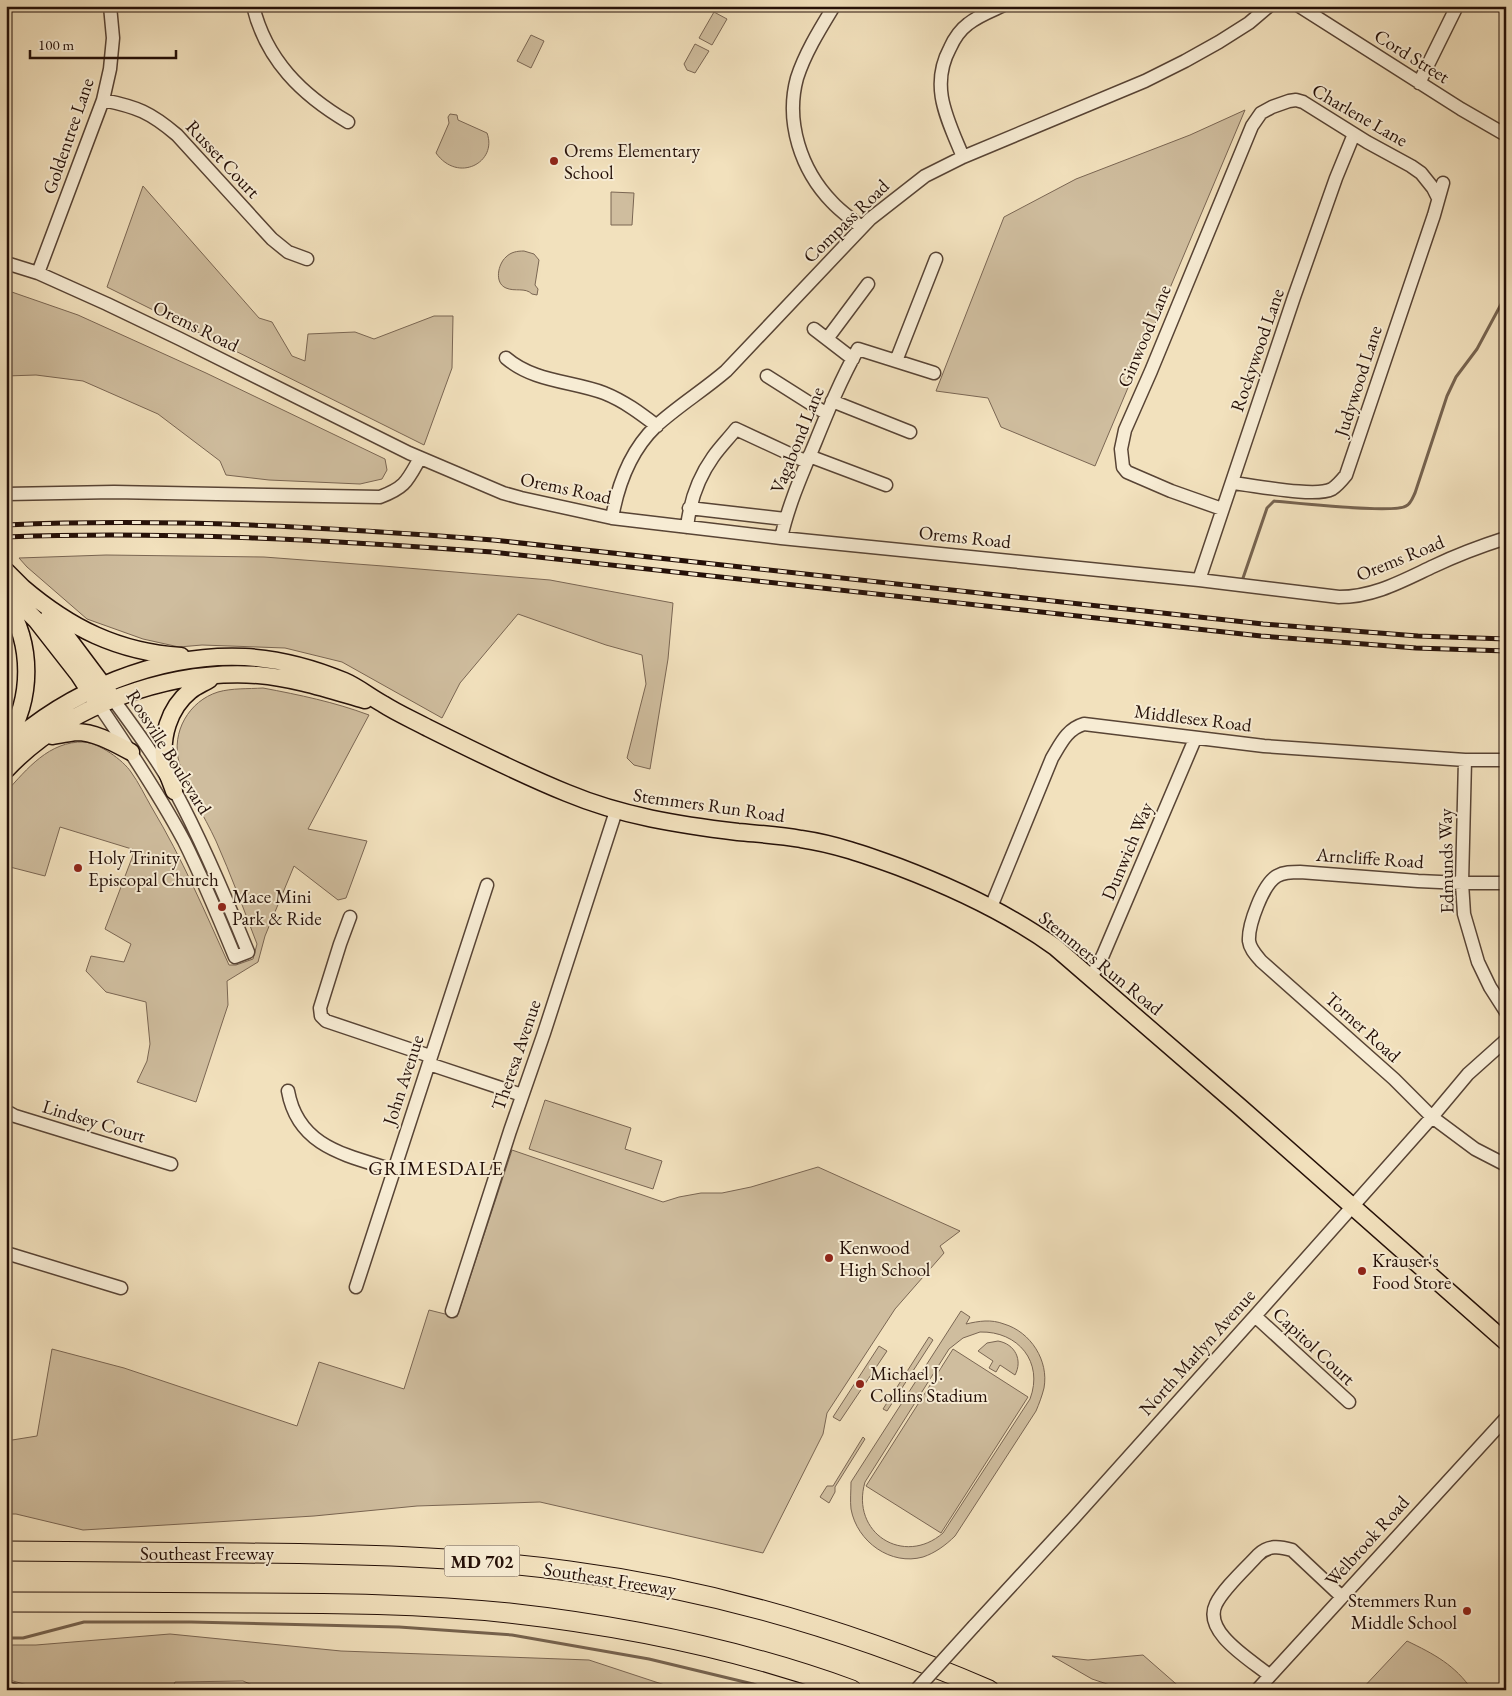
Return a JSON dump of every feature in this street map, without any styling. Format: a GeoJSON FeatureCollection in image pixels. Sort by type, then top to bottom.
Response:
{"type":"FeatureCollection","features":[{"type":"Feature","properties":{"kind":"highway","name":"Southeast Freeway"},"geometry":{"type":"LineString","coordinates":[[6,1551],[391,1555],[460,1559],[570,1571],[687,1592],[744,1605],[860,1639],[944,1670],[989,1690]]}},
{"type":"Feature","properties":{"kind":"highway"},"geometry":{"type":"LineString","coordinates":[[6,1602],[312,1603],[389,1605],[508,1613],[618,1629],[724,1651],[790,1669],[852,1690]]}},
{"type":"Feature","properties":{"kind":"highway"},"geometry":{"type":"LineString","coordinates":[[944,1670],[997,1690]]}},
{"type":"Feature","properties":{"kind":"main road"},"geometry":{"type":"LineString","coordinates":[[12,581],[62,619],[104,640],[127,648],[161,655],[213,659]]}},
{"type":"Feature","properties":{"kind":"main road","name":"Rossville Boulevard"},"geometry":{"type":"LineString","coordinates":[[12,581],[36,620],[79,674],[102,695]]}},
{"type":"Feature","properties":{"kind":"main road"},"geometry":{"type":"LineString","coordinates":[[6,602],[15,616],[20,630],[27,672],[23,702],[14,728],[6,741]]}},
{"type":"Feature","properties":{"kind":"main road","name":"Stemmers Run Road"},"geometry":{"type":"LineString","coordinates":[[102,695],[119,678],[164,665],[194,660],[252,658],[313,669],[347,682],[386,706],[524,774],[570,795],[616,812],[691,826],[797,838],[850,850],[930,879],[991,907],[1034,932],[1091,978],[1506,1342]]}},
{"type":"Feature","properties":{"kind":"main road"},"geometry":{"type":"LineString","coordinates":[[174,791],[165,765],[164,749],[174,707],[192,689],[218,675]]}},
{"type":"Feature","properties":{"kind":"main road","name":"Stemmers Run Road"},"geometry":{"type":"LineString","coordinates":[[102,695],[174,680],[218,675],[258,675],[315,685],[386,706]]}},
{"type":"Feature","properties":{"kind":"main road"},"geometry":{"type":"LineString","coordinates":[[6,770],[44,737],[102,695]]}},
{"type":"Feature","properties":{"kind":"main road"},"geometry":{"type":"LineString","coordinates":[[6,748],[38,722],[102,695]]}},
{"type":"Feature","properties":{"kind":"main road"},"geometry":{"type":"LineString","coordinates":[[44,737],[75,732],[86,733],[111,741],[131,752]]}},
{"type":"Feature","properties":{"kind":"street","name":"Goldentree Lane"},"geometry":{"type":"LineString","coordinates":[[38,273],[103,100],[110,69],[113,38],[110,6]]}},
{"type":"Feature","properties":{"kind":"street"},"geometry":{"type":"LineString","coordinates":[[253,6],[262,34],[277,60],[312,98],[348,122]]}},
{"type":"Feature","properties":{"kind":"street"},"geometry":{"type":"LineString","coordinates":[[834,6],[806,57],[798,78],[793,101],[794,122],[798,146],[806,166],[818,186],[832,203],[861,227]]}},
{"type":"Feature","properties":{"kind":"street"},"geometry":{"type":"LineString","coordinates":[[963,157],[942,102],[941,71],[950,47],[957,35],[967,24],[1002,6]]}},
{"type":"Feature","properties":{"kind":"street","name":"Compass Road"},"geometry":{"type":"LineString","coordinates":[[612,518],[620,484],[627,466],[635,452],[656,426],[726,371],[861,227],[906,189],[925,176],[963,157],[1145,81],[1186,61],[1226,38],[1269,6]]}},
{"type":"Feature","properties":{"kind":"street","name":"Cord Street"},"geometry":{"type":"LineString","coordinates":[[1299,6],[1419,83],[1506,135]]}},
{"type":"Feature","properties":{"kind":"street"},"geometry":{"type":"LineString","coordinates":[[1419,83],[1458,6]]}},
{"type":"Feature","properties":{"kind":"street","name":"Russet Court"},"geometry":{"type":"LineString","coordinates":[[103,100],[140,109],[164,124],[177,135],[272,239],[288,252],[307,258]]}},
{"type":"Feature","properties":{"kind":"street","name":"Charlene Lane"},"geometry":{"type":"LineString","coordinates":[[1254,122],[1261,113],[1272,107],[1296,100],[1311,106],[1354,134],[1421,172],[1438,198]]}},
{"type":"Feature","properties":{"kind":"street","name":"Ginwood Lane"},"geometry":{"type":"LineString","coordinates":[[1222,509],[1127,472],[1123,466],[1121,448],[1125,430],[1151,371],[1225,187],[1254,122]]}},
{"type":"Feature","properties":{"kind":"street","name":"Rockywood Lane"},"geometry":{"type":"LineString","coordinates":[[1199,580],[1336,178],[1354,134]]}},
{"type":"Feature","properties":{"kind":"street","name":"Judywood Lane"},"geometry":{"type":"LineString","coordinates":[[1232,483],[1320,492],[1331,489],[1340,483],[1346,475],[1434,215],[1442,183]]}},
{"type":"Feature","properties":{"kind":"street"},"geometry":{"type":"LineString","coordinates":[[896,360],[936,259]]}},
{"type":"Feature","properties":{"kind":"street","name":"Orems Road"},"geometry":{"type":"LineString","coordinates":[[6,263],[38,273],[180,339],[366,433],[503,493],[612,518],[781,538],[1199,580],[1339,597],[1359,596],[1391,586],[1473,549],[1506,538]]}},
{"type":"Feature","properties":{"kind":"street"},"geometry":{"type":"LineString","coordinates":[[827,339],[868,284]]}},
{"type":"Feature","properties":{"kind":"street"},"geometry":{"type":"LineString","coordinates":[[814,330],[853,359],[858,349],[934,373]]}},
{"type":"Feature","properties":{"kind":"street"},"geometry":{"type":"LineString","coordinates":[[506,358],[526,371],[604,393],[628,404],[656,426]]}},
{"type":"Feature","properties":{"kind":"street","name":"Vagabond Lane"},"geometry":{"type":"LineString","coordinates":[[781,538],[808,459],[832,401],[853,359]]}},
{"type":"Feature","properties":{"kind":"street"},"geometry":{"type":"LineString","coordinates":[[767,376],[827,414]]}},
{"type":"Feature","properties":{"kind":"street"},"geometry":{"type":"LineString","coordinates":[[832,401],[910,432]]}},
{"type":"Feature","properties":{"kind":"street"},"geometry":{"type":"LineString","coordinates":[[687,527],[689,508],[698,484],[714,456],[736,429],[808,459],[886,485]]}},
{"type":"Feature","properties":{"kind":"street"},"geometry":{"type":"LineString","coordinates":[[6,494],[114,492],[380,497],[397,490],[407,482],[420,458]]}},
{"type":"Feature","properties":{"kind":"street"},"geometry":{"type":"LineString","coordinates":[[689,508],[786,519]]}},
{"type":"Feature","properties":{"kind":"street","name":"Rossville Boulevard"},"geometry":{"type":"LineString","coordinates":[[102,695],[141,738],[174,791],[205,852],[248,952],[235,956],[215,907],[184,841],[131,752],[102,695]]}},
{"type":"Feature","properties":{"kind":"street","name":"Middlesex Road"},"geometry":{"type":"LineString","coordinates":[[991,907],[1052,758],[1064,737],[1076,727],[1084,724],[1264,746],[1465,760],[1506,760]]}},
{"type":"Feature","properties":{"kind":"street","name":"Dunwich Way"},"geometry":{"type":"LineString","coordinates":[[1091,978],[1103,955],[1195,739]]}},
{"type":"Feature","properties":{"kind":"street","name":"Edmunds Way"},"geometry":{"type":"LineString","coordinates":[[1465,760],[1462,883],[1464,914],[1478,962],[1490,987],[1506,1012]]}},
{"type":"Feature","properties":{"kind":"street","name":"Theresa Avenue"},"geometry":{"type":"LineString","coordinates":[[452,1311],[616,812]]}},
{"type":"Feature","properties":{"kind":"street","name":"Arncliffe Road"},"geometry":{"type":"LineString","coordinates":[[1267,887],[1277,876],[1300,872],[1462,883],[1506,883]]}},
{"type":"Feature","properties":{"kind":"street","name":"John Avenue"},"geometry":{"type":"LineString","coordinates":[[356,1286],[487,885]]}},
{"type":"Feature","properties":{"kind":"street","name":"Torner Road"},"geometry":{"type":"LineString","coordinates":[[1267,887],[1250,928],[1249,940],[1254,953],[1394,1079],[1432,1117],[1475,1149],[1506,1165]]}},
{"type":"Feature","properties":{"kind":"street"},"geometry":{"type":"LineString","coordinates":[[350,917],[320,1008],[321,1016],[326,1021],[522,1095]]}},
{"type":"Feature","properties":{"kind":"street","name":"North Marlyn Avenue"},"geometry":{"type":"LineString","coordinates":[[916,1690],[1255,1316],[1468,1074],[1506,1040]]}},
{"type":"Feature","properties":{"kind":"street"},"geometry":{"type":"LineString","coordinates":[[288,1091],[293,1112],[309,1134],[317,1141],[334,1150],[393,1170]]}},
{"type":"Feature","properties":{"kind":"street","name":"Lindsey Court"},"geometry":{"type":"LineString","coordinates":[[6,1110],[15,1116],[171,1164]]}},
{"type":"Feature","properties":{"kind":"street"},"geometry":{"type":"LineString","coordinates":[[6,1253],[122,1288]]}},
{"type":"Feature","properties":{"kind":"street","name":"Capitol Court"},"geometry":{"type":"LineString","coordinates":[[1255,1316],[1348,1402]]}},
{"type":"Feature","properties":{"kind":"street","name":"Welbrook Road"},"geometry":{"type":"LineString","coordinates":[[1257,1690],[1506,1418]]}},
{"type":"Feature","properties":{"kind":"street"},"geometry":{"type":"LineString","coordinates":[[1269,1675],[1219,1633],[1213,1619],[1213,1610],[1219,1599],[1258,1555],[1270,1547],[1292,1550],[1342,1597]]}},
{"type":"Feature","properties":{"kind":"street"},"geometry":{"type":"LineString","coordinates":[[6,1688],[14,1690]]}},
{"type":"Feature","properties":{"kind":"shaded area"},"geometry":{"type":"Polygon","coordinates":[[[714,12],[727,19],[712,45],[699,38],[714,12]]]}},
{"type":"Feature","properties":{"kind":"shaded area"},"geometry":{"type":"Polygon","coordinates":[[[531,35],[544,41],[531,68],[517,61],[531,35]]]}},
{"type":"Feature","properties":{"kind":"shaded area"},"geometry":{"type":"Polygon","coordinates":[[[695,44],[709,51],[695,73],[687,70],[684,64],[695,44]]]}},
{"type":"Feature","properties":{"kind":"shaded area"},"geometry":{"type":"Polygon","coordinates":[[[1245,110],[1095,466],[1001,427],[988,398],[936,391],[1004,217],[1076,179],[1190,135],[1245,110]]]}},
{"type":"Feature","properties":{"kind":"shaded area"},"geometry":{"type":"Polygon","coordinates":[[[450,114],[457,115],[458,120],[487,133],[489,143],[487,153],[474,166],[465,168],[455,167],[445,162],[436,153],[449,123],[448,117],[450,114]]]}},
{"type":"Feature","properties":{"kind":"shaded area"},"geometry":{"type":"Polygon","coordinates":[[[143,186],[259,318],[272,322],[292,356],[305,361],[308,334],[355,332],[374,339],[434,316],[453,316],[452,368],[424,445],[107,287],[143,186]]]}},
{"type":"Feature","properties":{"kind":"shaded area"},"geometry":{"type":"Polygon","coordinates":[[[611,192],[634,193],[632,225],[611,225],[611,192]]]}},
{"type":"Feature","properties":{"kind":"shaded area"},"geometry":{"type":"Polygon","coordinates":[[[524,251],[534,254],[539,260],[535,285],[538,289],[537,295],[506,288],[500,282],[498,273],[503,260],[512,253],[524,251]]]}},
{"type":"Feature","properties":{"kind":"shaded area"},"geometry":{"type":"Polygon","coordinates":[[[6,290],[78,315],[206,373],[385,459],[387,470],[382,479],[360,484],[269,480],[226,475],[220,461],[158,414],[83,381],[36,375],[6,376],[6,290]]]}},
{"type":"Feature","properties":{"kind":"shaded area"},"geometry":{"type":"Polygon","coordinates":[[[106,555],[264,557],[550,580],[673,603],[668,659],[650,769],[634,765],[627,758],[646,684],[642,655],[606,645],[518,614],[460,683],[442,718],[342,662],[285,648],[202,645],[179,647],[143,639],[87,619],[19,558],[106,555]]]}},
{"type":"Feature","properties":{"kind":"shaded area"},"geometry":{"type":"Polygon","coordinates":[[[263,688],[317,699],[369,715],[308,829],[367,841],[346,898],[338,900],[294,866],[265,936],[258,962],[227,981],[228,1005],[196,1102],[137,1082],[147,1061],[150,1044],[146,1002],[106,992],[86,971],[91,956],[124,962],[131,944],[105,929],[135,850],[60,827],[45,876],[6,866],[6,792],[40,758],[60,746],[84,742],[97,745],[110,753],[131,772],[163,827],[193,885],[229,965],[236,965],[253,959],[257,944],[216,841],[186,782],[177,751],[180,729],[185,719],[191,710],[208,696],[234,689],[263,688]]]}},
{"type":"Feature","properties":{"kind":"shaded area"},"geometry":{"type":"Polygon","coordinates":[[[545,1100],[631,1128],[625,1149],[662,1161],[653,1189],[529,1149],[545,1100]]]}},
{"type":"Feature","properties":{"kind":"shaded area"},"geometry":{"type":"Polygon","coordinates":[[[512,1150],[663,1202],[701,1193],[722,1193],[751,1187],[818,1167],[960,1231],[940,1246],[944,1253],[895,1309],[827,1413],[823,1434],[763,1553],[540,1502],[417,1506],[314,1516],[83,1530],[16,1514],[6,1514],[6,1441],[37,1436],[52,1349],[124,1368],[297,1426],[319,1362],[404,1389],[429,1310],[457,1317],[512,1150]]]}},
{"type":"Feature","properties":{"kind":"shaded area"},"geometry":{"type":"Polygon","coordinates":[[[961,1311],[970,1317],[966,1324],[985,1321],[999,1322],[1014,1328],[1030,1341],[1041,1358],[1045,1378],[1044,1388],[1036,1411],[955,1536],[944,1546],[923,1557],[911,1559],[899,1558],[877,1549],[860,1532],[855,1521],[851,1509],[851,1482],[961,1311]],[[980,1332],[963,1338],[949,1349],[865,1482],[862,1500],[865,1516],[873,1530],[884,1539],[897,1545],[912,1547],[928,1543],[943,1533],[1030,1399],[1033,1373],[1030,1361],[1016,1343],[994,1333],[980,1332]]]}},
{"type":"Feature","properties":{"kind":"shaded area"},"geometry":{"type":"Polygon","coordinates":[[[929,1337],[933,1340],[887,1411],[883,1409],[929,1337]]]}},
{"type":"Feature","properties":{"kind":"shaded area"},"geometry":{"type":"Polygon","coordinates":[[[998,1341],[1009,1345],[1018,1358],[1015,1375],[1000,1365],[996,1372],[989,1368],[993,1361],[978,1351],[987,1343],[998,1341]]]}},
{"type":"Feature","properties":{"kind":"shaded area","name":"Michael J. Collins Stadium"},"geometry":{"type":"Polygon","coordinates":[[[879,1346],[887,1351],[840,1421],[833,1417],[879,1346]]]}},
{"type":"Feature","properties":{"kind":"shaded area"},"geometry":{"type":"Polygon","coordinates":[[[953,1349],[1028,1397],[941,1533],[866,1486],[953,1349]]]}},
{"type":"Feature","properties":{"kind":"shaded area"},"geometry":{"type":"Polygon","coordinates":[[[863,1437],[865,1439],[835,1487],[835,1492],[829,1503],[820,1497],[827,1486],[833,1486],[863,1437]]]}},
{"type":"Feature","properties":{"kind":"shaded area"},"geometry":{"type":"Polygon","coordinates":[[[170,1634],[341,1651],[589,1660],[680,1690],[264,1690],[243,1681],[175,1682],[172,1690],[45,1690],[6,1679],[6,1645],[36,1645],[170,1634]]]}},
{"type":"Feature","properties":{"kind":"shaded area"},"geometry":{"type":"Polygon","coordinates":[[[1407,1641],[1451,1667],[1472,1690],[1361,1690],[1407,1641]]]}},
{"type":"Feature","properties":{"kind":"shaded area"},"geometry":{"type":"Polygon","coordinates":[[[1143,1655],[1183,1690],[1125,1690],[1092,1679],[1052,1656],[1088,1660],[1143,1655]]]}},
{"type":"Feature","properties":{"kind":"waterway"},"geometry":{"type":"LineString","coordinates":[[1242,581],[1267,508],[1274,501],[1383,509],[1398,508],[1409,504],[1415,493],[1447,396],[1456,377],[1477,349],[1506,295]]}},
{"type":"Feature","properties":{"kind":"waterway"},"geometry":{"type":"LineString","coordinates":[[6,1638],[23,1638],[84,1622],[191,1622],[399,1627],[512,1635],[649,1659],[753,1684],[769,1690]]}},
{"type":"Feature","properties":{"kind":"railway"},"geometry":{"type":"LineString","coordinates":[[6,525],[189,523],[432,535],[493,540],[1263,624],[1418,636],[1506,639]]}},
{"type":"Feature","properties":{"kind":"railway"},"geometry":{"type":"LineString","coordinates":[[6,537],[67,535],[188,536],[370,544],[492,552],[1261,636],[1416,648],[1506,651]]}},
{"type":"Feature","properties":{"kind":"place","name":"Orems Elementary School"},"geometry":{"type":"Point","coordinates":[554,161]}},
{"type":"Feature","properties":{"kind":"place","name":"Holy Trinity Episcopal Church"},"geometry":{"type":"Point","coordinates":[78,868]}},
{"type":"Feature","properties":{"kind":"place","name":"Mace Mini Park & Ride"},"geometry":{"type":"Point","coordinates":[222,907]}},
{"type":"Feature","properties":{"kind":"place","name":"Kenwood High School"},"geometry":{"type":"Point","coordinates":[829,1258]}},
{"type":"Feature","properties":{"kind":"place","name":"Krauser's Food Store"},"geometry":{"type":"Point","coordinates":[1362,1271]}},
{"type":"Feature","properties":{"kind":"place","name":"Michael J. Collins Stadium"},"geometry":{"type":"Point","coordinates":[860,1384]}},
{"type":"Feature","properties":{"kind":"place","name":"Stemmers Run Middle School"},"geometry":{"type":"Point","coordinates":[1467,1611]}},
{"type":"Feature","properties":{"kind":"district","name":"GRIMESDALE"},"geometry":{"type":"Point","coordinates":[436,1168]}}]}
